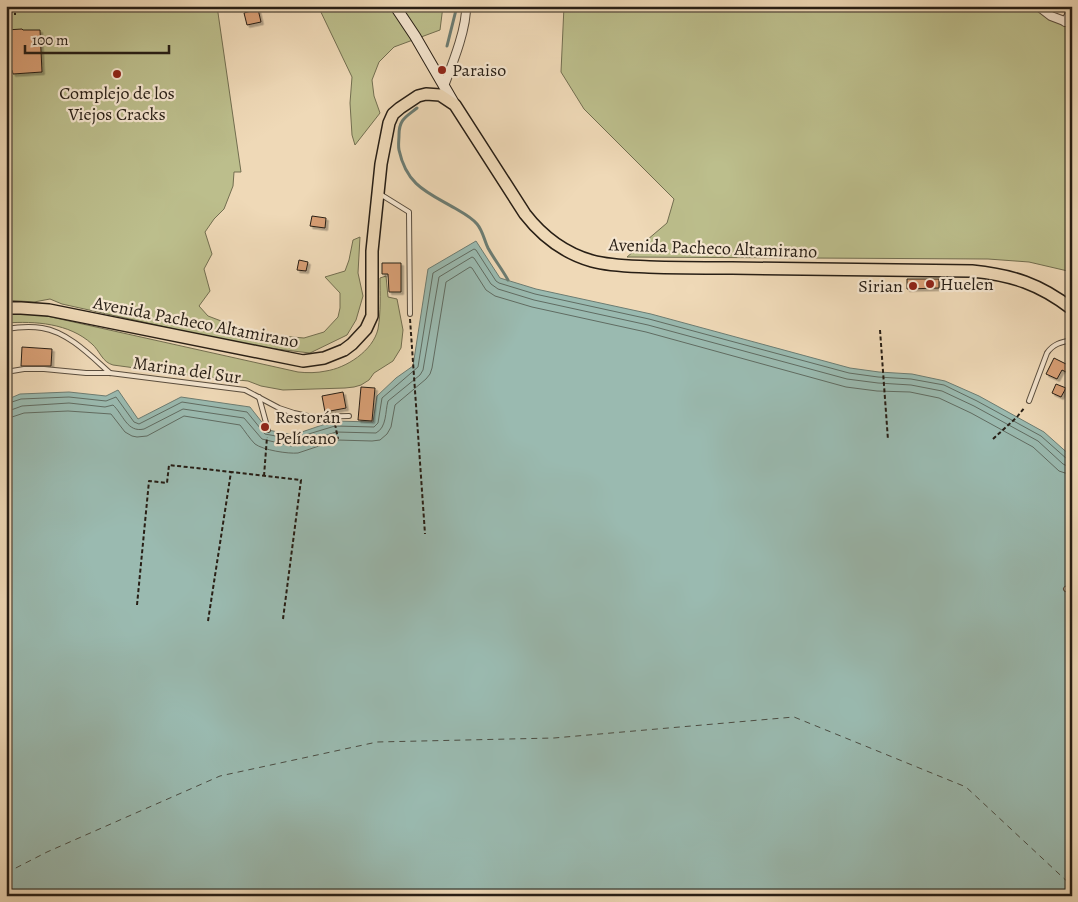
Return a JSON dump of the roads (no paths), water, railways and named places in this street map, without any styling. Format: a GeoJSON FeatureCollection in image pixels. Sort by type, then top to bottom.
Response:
{"type":"FeatureCollection","features":[{"type":"Feature","properties":{"kind":"main road"},"geometry":{"type":"LineString","coordinates":[[395,6],[415,36],[455,105]]}},
{"type":"Feature","properties":{"kind":"main road","name":"Avenida Pacheco Altamirano"},"geometry":{"type":"LineString","coordinates":[[6,308],[49,310],[303,361],[324,358],[344,350],[366,329],[372,316],[372,251],[381,164],[389,123],[396,111],[418,96],[426,94],[440,95],[455,105],[532,223],[559,246],[591,261],[615,266],[664,268],[988,272],[1030,284],[1052,295],[1072,309]]}},
{"type":"Feature","properties":{"kind":"street"},"geometry":{"type":"LineString","coordinates":[[444,86],[455,58],[466,15],[466,6]]}},
{"type":"Feature","properties":{"kind":"street"},"geometry":{"type":"LineString","coordinates":[[1038,6],[1051,16],[1068,23],[1072,10]]}},
{"type":"Feature","properties":{"kind":"lane"},"geometry":{"type":"LineString","coordinates":[[378,192],[409,212],[410,314]]}},
{"type":"Feature","properties":{"kind":"lane","name":"Marina del Sur"},"geometry":{"type":"LineString","coordinates":[[6,329],[22,327],[43,328],[61,335],[80,345],[110,373]]}},
{"type":"Feature","properties":{"kind":"lane"},"geometry":{"type":"LineString","coordinates":[[1029,401],[1051,347],[1058,343],[1072,340]]}},
{"type":"Feature","properties":{"kind":"lane","name":"Marina del Sur"},"geometry":{"type":"LineString","coordinates":[[6,372],[24,369],[44,369],[110,373],[245,390],[279,408],[294,413],[312,417],[349,416]]}},
{"type":"Feature","properties":{"kind":"lane","name":"Marina del Sur"},"geometry":{"type":"LineString","coordinates":[[259,397],[268,430]]}},
{"type":"Feature","properties":{"kind":"lane"},"geometry":{"type":"LineString","coordinates":[[1066,589],[1072,585]]}},
{"type":"Feature","properties":{"kind":"water"},"geometry":{"type":"Polygon","coordinates":[[[476,241],[500,278],[536,289],[651,314],[850,368],[912,374],[945,381],[979,396],[1044,432],[1072,457],[1072,896],[6,896],[6,400],[20,394],[69,392],[106,396],[118,390],[138,419],[181,397],[250,407],[268,430],[293,435],[334,421],[373,422],[377,396],[396,378],[413,366],[428,269],[476,241]]]}},
{"type":"Feature","properties":{"kind":"waterway"},"geometry":{"type":"LineString","coordinates":[[447,46],[457,6]]}},
{"type":"Feature","properties":{"kind":"waterway"},"geometry":{"type":"LineString","coordinates":[[417,108],[404,119],[399,130],[399,150],[408,173],[421,188],[475,222],[481,230],[488,248],[508,280]]}},
{"type":"Feature","properties":{"kind":"place","name":"Paraiso"},"geometry":{"type":"Point","coordinates":[442,70]}},
{"type":"Feature","properties":{"kind":"place","name":"Complejo de los Viejos Cracks"},"geometry":{"type":"Point","coordinates":[117,74]}},
{"type":"Feature","properties":{"kind":"place","name":"Huelen"},"geometry":{"type":"Point","coordinates":[930,284]}},
{"type":"Feature","properties":{"kind":"place","name":"Sirian"},"geometry":{"type":"Point","coordinates":[913,286]}},
{"type":"Feature","properties":{"kind":"place","name":"Restorán Pelícano"},"geometry":{"type":"Point","coordinates":[265,427]}}]}
